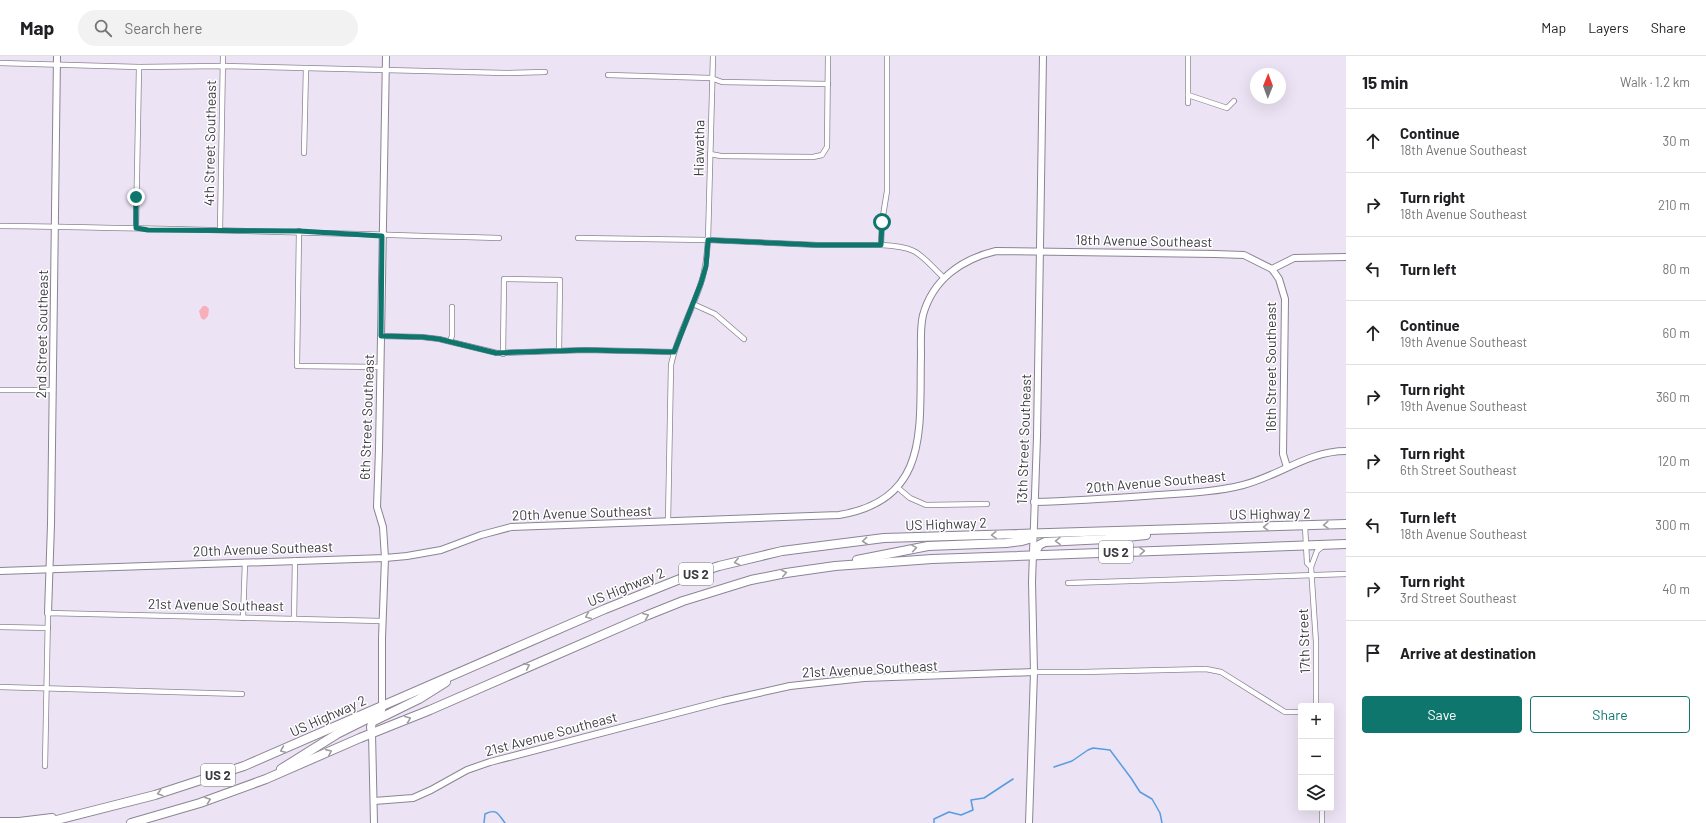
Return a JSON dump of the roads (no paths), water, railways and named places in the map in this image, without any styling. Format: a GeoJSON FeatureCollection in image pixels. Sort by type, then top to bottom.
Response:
{"type":"FeatureCollection","features":[{"type":"Feature","properties":{"kind":"highway","name":"US Highway 2"},"geometry":{"type":"LineString","coordinates":[[46,823],[155,795],[244,766],[481,662],[605,609],[685,577],[719,566],[782,551],[884,538],[1346,524]]}},
{"type":"Feature","properties":{"kind":"highway"},"geometry":{"type":"LineString","coordinates":[[1033,556],[1039,545],[1045,542],[1125,538],[1194,529]]}},
{"type":"Feature","properties":{"kind":"highway"},"geometry":{"type":"LineString","coordinates":[[835,566],[911,548],[1006,543],[1029,539],[1033,534]]}},
{"type":"Feature","properties":{"kind":"highway","name":"US 2"},"geometry":{"type":"LineString","coordinates":[[131,823],[200,803],[266,779],[372,733],[430,710],[648,615],[683,601],[751,580],[835,566],[885,562],[1346,544]]}},
{"type":"Feature","properties":{"kind":"highway"},"geometry":{"type":"LineString","coordinates":[[372,733],[370,727],[372,722],[406,706],[481,662]]}},
{"type":"Feature","properties":{"kind":"highway"},"geometry":{"type":"LineString","coordinates":[[266,779],[337,734],[377,714],[381,710],[382,705]]}},
{"type":"Feature","properties":{"kind":"highway"},"geometry":{"type":"LineString","coordinates":[[0,822],[20,822],[83,814]]}},
{"type":"Feature","properties":{"kind":"street","name":"2nd Street Southeast"},"geometry":{"type":"LineString","coordinates":[[48,613],[53,390],[57,56]]}},
{"type":"Feature","properties":{"kind":"street","name":"4th Street Southeast"},"geometry":{"type":"LineString","coordinates":[[220,230],[222,56]]}},
{"type":"Feature","properties":{"kind":"street","name":"6th Street Southeast"},"geometry":{"type":"LineString","coordinates":[[382,705],[382,621],[385,558],[384,533],[378,512],[377,496],[386,56]]}},
{"type":"Feature","properties":{"kind":"street","name":"Hiawatha"},"geometry":{"type":"LineString","coordinates":[[668,522],[671,379],[674,352],[694,304],[706,266],[708,240],[711,78],[713,56]]}},
{"type":"Feature","properties":{"kind":"street"},"geometry":{"type":"LineString","coordinates":[[710,154],[721,156],[813,158],[822,155],[827,147],[828,56]]}},
{"type":"Feature","properties":{"kind":"street"},"geometry":{"type":"LineString","coordinates":[[881,245],[882,222],[887,191],[887,56]]}},
{"type":"Feature","properties":{"kind":"street","name":"13th Street Southeast"},"geometry":{"type":"LineString","coordinates":[[1029,823],[1034,672],[1033,534],[1037,437],[1043,56]]}},
{"type":"Feature","properties":{"kind":"street"},"geometry":{"type":"LineString","coordinates":[[1188,56],[1188,103]]}},
{"type":"Feature","properties":{"kind":"street"},"geometry":{"type":"LineString","coordinates":[[0,63],[139,67],[222,66],[506,73],[545,72]]}},
{"type":"Feature","properties":{"kind":"street"},"geometry":{"type":"LineString","coordinates":[[136,228],[139,67]]}},
{"type":"Feature","properties":{"kind":"street"},"geometry":{"type":"LineString","coordinates":[[304,154],[306,68]]}},
{"type":"Feature","properties":{"kind":"street"},"geometry":{"type":"LineString","coordinates":[[608,75],[711,78],[722,82],[828,84]]}},
{"type":"Feature","properties":{"kind":"street"},"geometry":{"type":"LineString","coordinates":[[1188,95],[1227,108],[1234,101]]}},
{"type":"Feature","properties":{"kind":"street"},"geometry":{"type":"LineString","coordinates":[[0,226],[136,228],[148,230],[299,231],[382,236],[500,238]]}},
{"type":"Feature","properties":{"kind":"street"},"geometry":{"type":"LineString","coordinates":[[299,231],[297,366],[380,367]]}},
{"type":"Feature","properties":{"kind":"street"},"geometry":{"type":"LineString","coordinates":[[578,238],[708,240],[818,245],[899,246],[910,248],[918,252],[944,278]]}},
{"type":"Feature","properties":{"kind":"street","name":"18th Avenue Southeast"},"geometry":{"type":"LineString","coordinates":[[897,487],[906,475],[914,460],[919,438],[923,317],[932,294],[944,278],[957,267],[980,254],[996,251],[1040,251],[1244,255],[1272,269]]}},
{"type":"Feature","properties":{"kind":"street"},"geometry":{"type":"LineString","coordinates":[[1272,269],[1294,258],[1346,257]]}},
{"type":"Feature","properties":{"kind":"street","name":"16th Street Southeast"},"geometry":{"type":"LineString","coordinates":[[1272,269],[1279,279],[1285,300],[1283,454],[1287,467]]}},
{"type":"Feature","properties":{"kind":"street"},"geometry":{"type":"LineString","coordinates":[[503,354],[504,279],[560,280],[559,351]]}},
{"type":"Feature","properties":{"kind":"street"},"geometry":{"type":"LineString","coordinates":[[694,304],[715,314],[744,339]]}},
{"type":"Feature","properties":{"kind":"street"},"geometry":{"type":"LineString","coordinates":[[450,341],[452,336],[452,307]]}},
{"type":"Feature","properties":{"kind":"street"},"geometry":{"type":"LineString","coordinates":[[381,336],[422,337],[450,341],[488,352],[503,354],[559,351],[674,352]]}},
{"type":"Feature","properties":{"kind":"street"},"geometry":{"type":"LineString","coordinates":[[0,390],[53,390]]}},
{"type":"Feature","properties":{"kind":"street","name":"20th Avenue Southeast"},"geometry":{"type":"LineString","coordinates":[[1034,502],[1116,499],[1214,491],[1244,485],[1272,475],[1314,456],[1335,451],[1346,451]]}},
{"type":"Feature","properties":{"kind":"street"},"geometry":{"type":"LineString","coordinates":[[897,487],[910,498],[926,505],[988,504]]}},
{"type":"Feature","properties":{"kind":"street","name":"20th Avenue Southeast"},"geometry":{"type":"LineString","coordinates":[[0,571],[50,568],[385,558],[441,550],[481,535],[511,527],[839,515],[872,506],[887,497],[897,487]]}},
{"type":"Feature","properties":{"kind":"street","name":"17th Street"},"geometry":{"type":"LineString","coordinates":[[1306,526],[1307,563],[1311,567],[1312,575],[1316,642],[1316,703]]}},
{"type":"Feature","properties":{"kind":"street"},"geometry":{"type":"LineString","coordinates":[[1311,567],[1317,551],[1324,545]]}},
{"type":"Feature","properties":{"kind":"street"},"geometry":{"type":"LineString","coordinates":[[294,560],[294,619]]}},
{"type":"Feature","properties":{"kind":"street"},"geometry":{"type":"LineString","coordinates":[[243,618],[245,562]]}},
{"type":"Feature","properties":{"kind":"street"},"geometry":{"type":"LineString","coordinates":[[1068,583],[1346,574]]}},
{"type":"Feature","properties":{"kind":"street"},"geometry":{"type":"LineString","coordinates":[[45,766],[48,613]]}},
{"type":"Feature","properties":{"kind":"street","name":"21st Avenue Southeast"},"geometry":{"type":"LineString","coordinates":[[48,613],[382,621]]}},
{"type":"Feature","properties":{"kind":"street"},"geometry":{"type":"LineString","coordinates":[[0,627],[48,628]]}},
{"type":"Feature","properties":{"kind":"street","name":"21st Avenue Southeast"},"geometry":{"type":"LineString","coordinates":[[374,801],[413,798],[467,770],[490,762],[717,703],[790,686],[864,678],[1034,672],[1206,669],[1221,672],[1286,712],[1298,712]]}},
{"type":"Feature","properties":{"kind":"street"},"geometry":{"type":"LineString","coordinates":[[0,687],[242,694]]}},
{"type":"Feature","properties":{"kind":"street"},"geometry":{"type":"LineString","coordinates":[[372,733],[374,823]]}},
{"type":"Feature","properties":{"kind":"street"},"geometry":{"type":"LineString","coordinates":[[1322,811],[1322,823]]}},
{"type":"Feature","properties":{"kind":"waterway"},"geometry":{"type":"LineString","coordinates":[[1054,767],[1072,761],[1093,748],[1110,750],[1140,792],[1152,799],[1160,813],[1162,823]]}},
{"type":"Feature","properties":{"kind":"waterway"},"geometry":{"type":"LineString","coordinates":[[934,823],[934,819],[949,812],[961,815],[973,810],[971,800],[984,798],[1013,779]]}},
{"type":"Feature","properties":{"kind":"waterway"},"geometry":{"type":"LineString","coordinates":[[484,823],[485,814],[489,812],[497,813],[505,823]]}}]}
